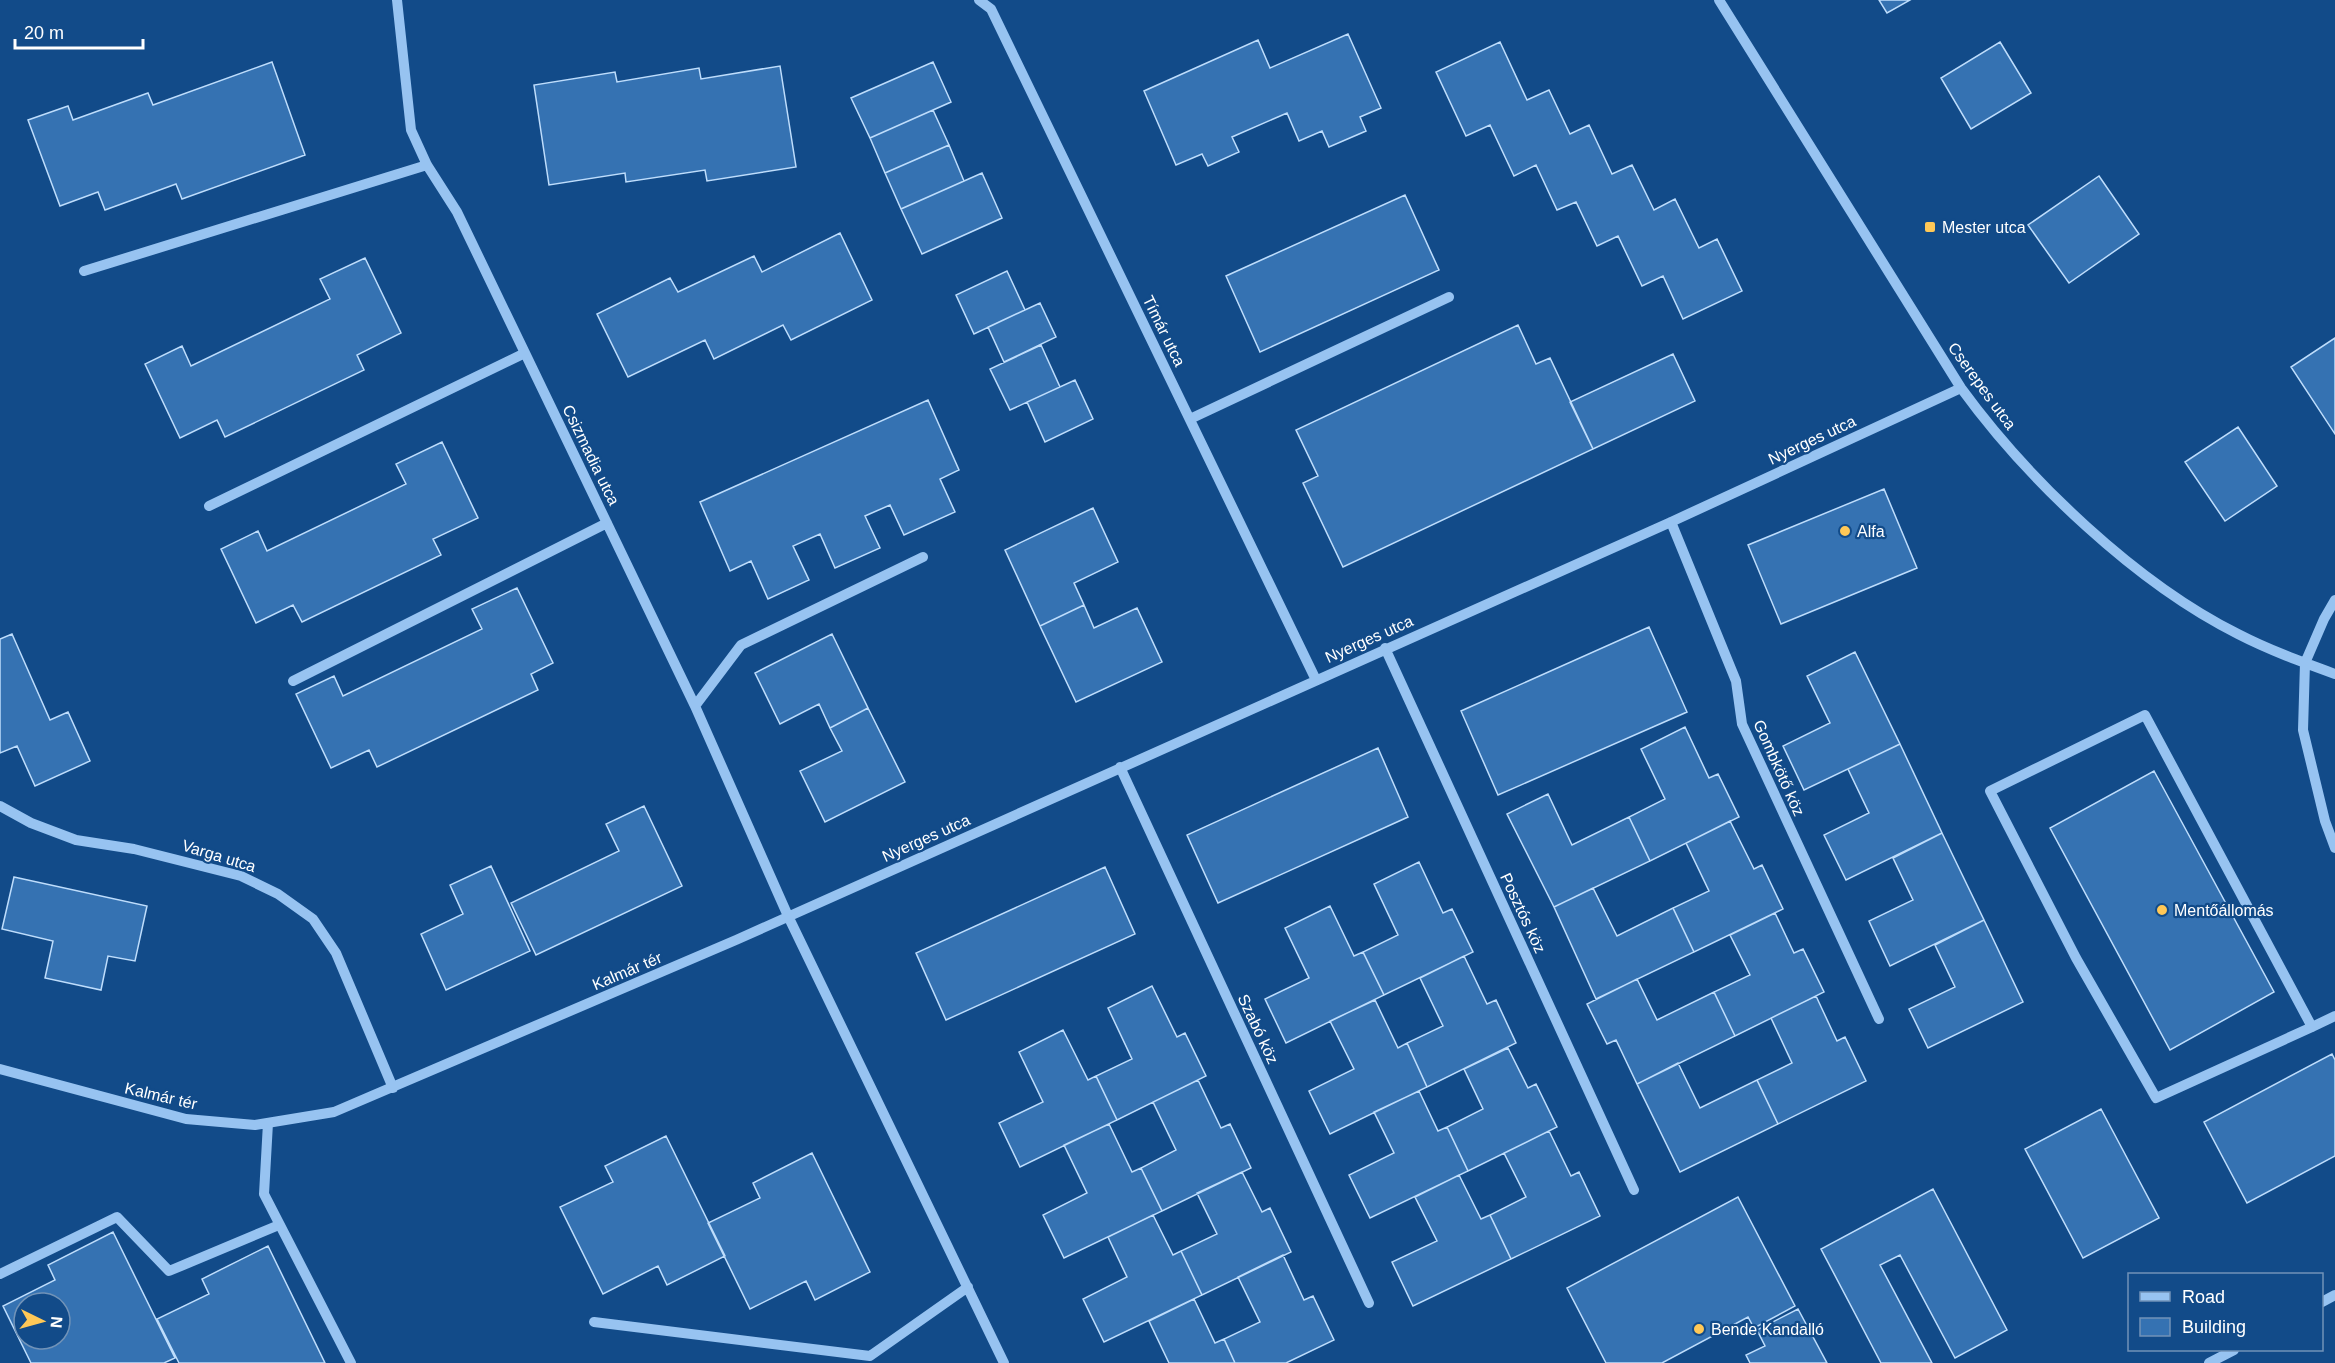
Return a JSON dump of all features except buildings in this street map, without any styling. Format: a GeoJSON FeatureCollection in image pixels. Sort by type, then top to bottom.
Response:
{"type":"FeatureCollection","features":[{"type":"Feature","properties":{"kind":"street","name":"Csizmadia utca"},"geometry":{"type":"LineString","coordinates":[[397,0],[411,130],[427,165],[457,212],[695,706],[788,916]]}},
{"type":"Feature","properties":{"kind":"street","name":"Tímár utca"},"geometry":{"type":"LineString","coordinates":[[979,0],[991,9],[1316,680]]}},
{"type":"Feature","properties":{"kind":"street","name":"Cserepes utca"},"geometry":{"type":"LineString","coordinates":[[1719,0],[1961,388],[1992,430],[2075,515],[2153,580],[2237,634],[2335,674]]}},
{"type":"Feature","properties":{"kind":"street"},"geometry":{"type":"LineString","coordinates":[[84,271],[427,165]]}},
{"type":"Feature","properties":{"kind":"street"},"geometry":{"type":"LineString","coordinates":[[1190,419],[1449,297]]}},
{"type":"Feature","properties":{"kind":"street"},"geometry":{"type":"LineString","coordinates":[[210,506],[525,353]]}},
{"type":"Feature","properties":{"kind":"street","name":"Nyerges utca"},"geometry":{"type":"LineString","coordinates":[[788,916],[1671,522],[1961,388]]}},
{"type":"Feature","properties":{"kind":"street","name":"Gombkötő köz"},"geometry":{"type":"LineString","coordinates":[[1671,522],[1736,681],[1742,724],[1879,1019]]}},
{"type":"Feature","properties":{"kind":"street"},"geometry":{"type":"LineString","coordinates":[[293,681],[607,523]]}},
{"type":"Feature","properties":{"kind":"street"},"geometry":{"type":"LineString","coordinates":[[695,706],[741,645],[923,557]]}},
{"type":"Feature","properties":{"kind":"street"},"geometry":{"type":"LineString","coordinates":[[2335,600],[2305,663],[2303,730],[2325,821],[2335,848]]}},
{"type":"Feature","properties":{"kind":"street","name":"Posztós köz"},"geometry":{"type":"LineString","coordinates":[[1385,648],[1634,1190]]}},
{"type":"Feature","properties":{"kind":"street"},"geometry":{"type":"LineString","coordinates":[[2312,1027],[2145,715],[1990,791],[2076,958],[2156,1098],[2312,1027],[2335,1016]]}},
{"type":"Feature","properties":{"kind":"street","name":"Szabó köz"},"geometry":{"type":"LineString","coordinates":[[1120,767],[1370,1303]]}},
{"type":"Feature","properties":{"kind":"street","name":"Varga utca"},"geometry":{"type":"LineString","coordinates":[[0,806],[31,823],[76,840],[134,849],[241,876],[278,894],[313,919],[336,953],[393,1088]]}},
{"type":"Feature","properties":{"kind":"street"},"geometry":{"type":"LineString","coordinates":[[788,916],[1004,1363]]}},
{"type":"Feature","properties":{"kind":"street","name":"Kalmár tér"},"geometry":{"type":"LineString","coordinates":[[0,1070],[186,1119],[255,1125],[334,1112],[788,916]]}},
{"type":"Feature","properties":{"kind":"street"},"geometry":{"type":"LineString","coordinates":[[268,1123],[264,1194],[351,1363]]}},
{"type":"Feature","properties":{"kind":"street"},"geometry":{"type":"LineString","coordinates":[[0,1274],[117,1217],[169,1271],[279,1225]]}},
{"type":"Feature","properties":{"kind":"street"},"geometry":{"type":"LineString","coordinates":[[594,1322],[870,1356],[968,1287]]}},
{"type":"Feature","properties":{"kind":"street"},"geometry":{"type":"LineString","coordinates":[[2209,1363],[2232,1351]]}},
{"type":"Feature","properties":{"kind":"place","name":"Mester utca"},"geometry":{"type":"Point","coordinates":[1930,227]}},
{"type":"Feature","properties":{"kind":"place","name":"Alfa"},"geometry":{"type":"Point","coordinates":[1845,531]}},
{"type":"Feature","properties":{"kind":"place","name":"Mentőállomás"},"geometry":{"type":"Point","coordinates":[2162,910]}},
{"type":"Feature","properties":{"kind":"place","name":"Bende Kandalló"},"geometry":{"type":"Point","coordinates":[1699,1329]}}]}
